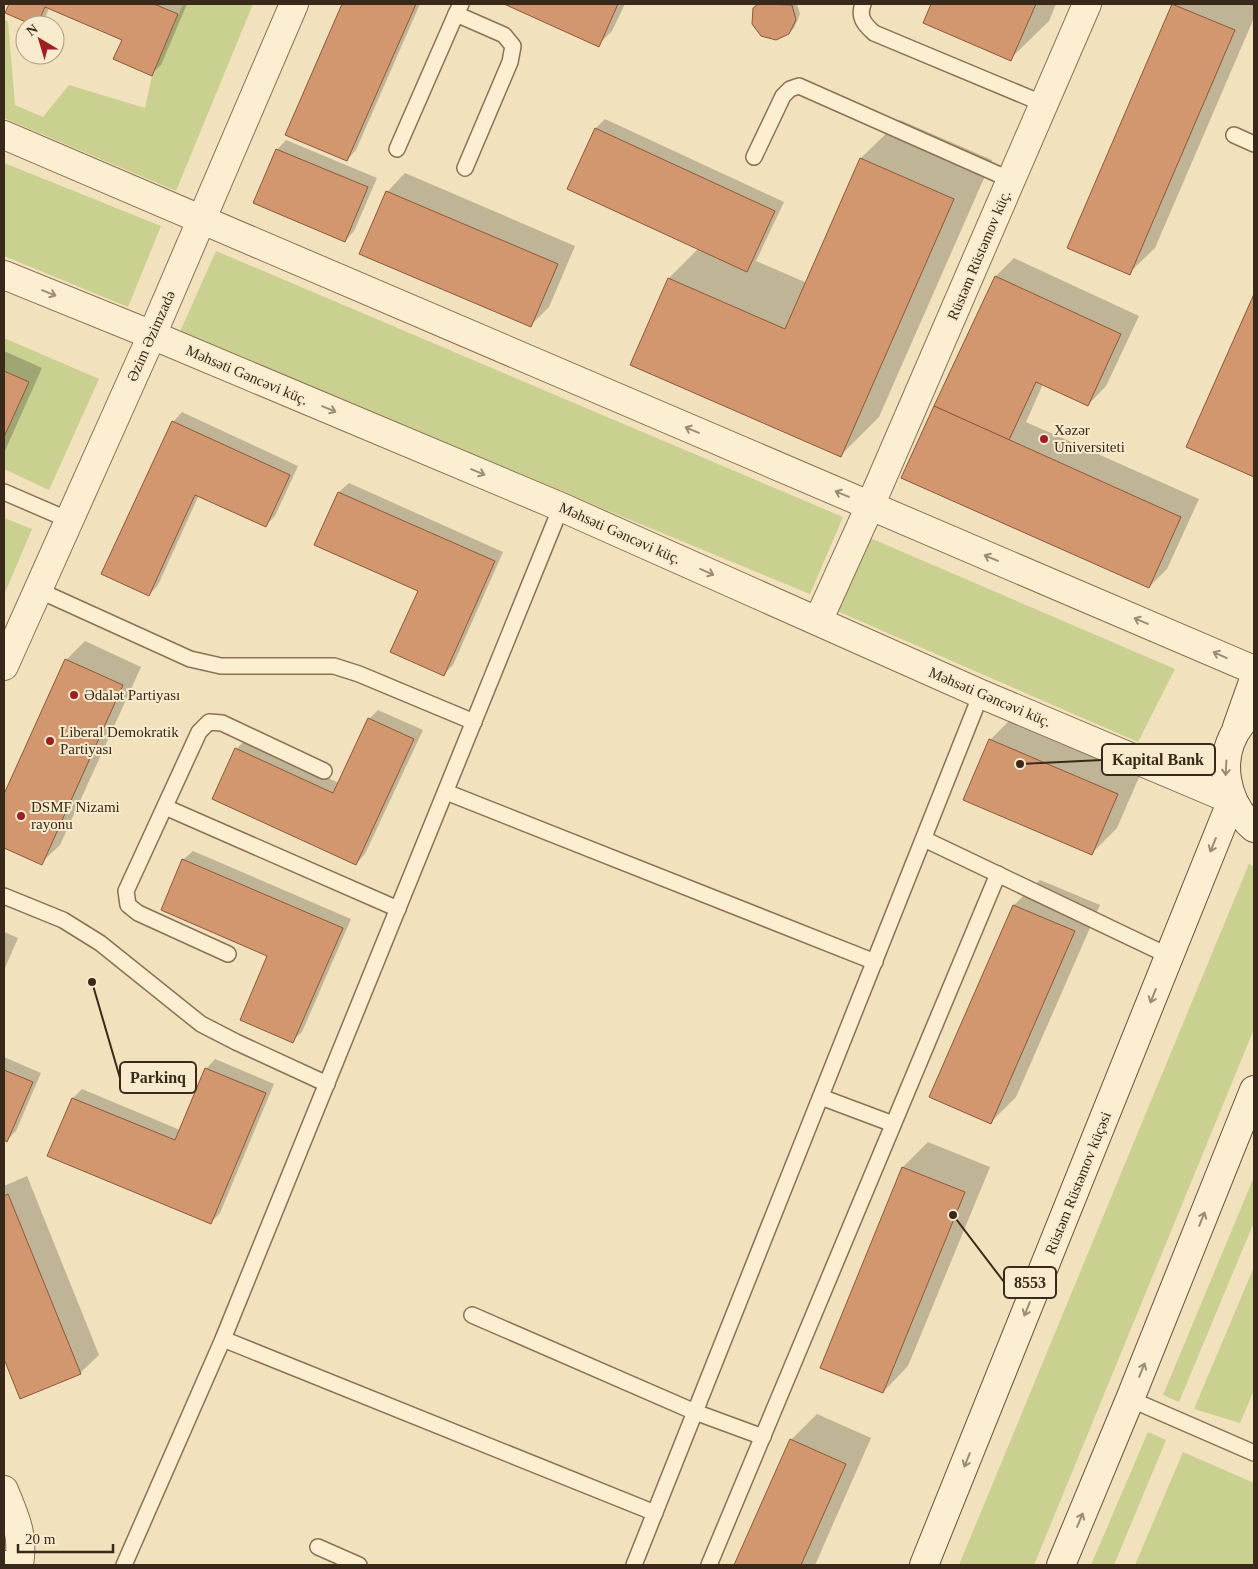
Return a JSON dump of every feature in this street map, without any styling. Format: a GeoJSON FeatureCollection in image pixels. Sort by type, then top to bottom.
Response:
{"type":"FeatureCollection","features":[{"type":"Feature","properties":{"kind":"street","name":"Əzim Əzimzadə"},"geometry":{"type":"LineString","coordinates":[[4,666],[152,335],[294,4]]}},
{"type":"Feature","properties":{"kind":"street","name":"Rüstəm Rüstəmov küç."},"geometry":{"type":"LineString","coordinates":[[818,621],[870,506],[1087,4]]}},
{"type":"Feature","properties":{"kind":"street"},"geometry":{"type":"LineString","coordinates":[[4,135],[1254,670]]}},
{"type":"Feature","properties":{"kind":"street","name":"Məhsəti Gəncəvi küç."},"geometry":{"type":"LineString","coordinates":[[4,275],[152,335],[561,507],[982,694],[1232,800]]}},
{"type":"Feature","properties":{"kind":"street"},"geometry":{"type":"LineString","coordinates":[[1254,679],[1227,755],[1226,778],[1232,800],[1244,819],[1254,828]]}},
{"type":"Feature","properties":{"kind":"street"},"geometry":{"type":"LineString","coordinates":[[1234,733],[1254,710]]}},
{"type":"Feature","properties":{"kind":"street","name":"Rüstəm Rüstəmov küçəsi"},"geometry":{"type":"LineString","coordinates":[[924,1565],[1232,800]]}},
{"type":"Feature","properties":{"kind":"street"},"geometry":{"type":"LineString","coordinates":[[1061,1565],[1254,1090]]}},
{"type":"Feature","properties":{"kind":"street"},"geometry":{"type":"LineString","coordinates":[[4,1490],[19,1528],[22,1549],[19,1565]]}},
{"type":"Feature","properties":{"kind":"lane"},"geometry":{"type":"LineString","coordinates":[[863,4],[861,10],[863,23],[874,33],[1044,104]]}},
{"type":"Feature","properties":{"kind":"lane"},"geometry":{"type":"LineString","coordinates":[[397,149],[458,9],[504,35],[512,46],[510,62],[465,168]]}},
{"type":"Feature","properties":{"kind":"lane"},"geometry":{"type":"LineString","coordinates":[[754,157],[783,96],[790,89],[799,86],[1011,180]]}},
{"type":"Feature","properties":{"kind":"lane"},"geometry":{"type":"LineString","coordinates":[[1234,135],[1254,144]]}},
{"type":"Feature","properties":{"kind":"lane"},"geometry":{"type":"LineString","coordinates":[[4,492],[69,520]]}},
{"type":"Feature","properties":{"kind":"lane"},"geometry":{"type":"LineString","coordinates":[[124,1565],[223,1339],[561,507]]}},
{"type":"Feature","properties":{"kind":"lane"},"geometry":{"type":"LineString","coordinates":[[38,590],[190,659],[221,666],[334,666],[359,674],[474,722]]}},
{"type":"Feature","properties":{"kind":"lane"},"geometry":{"type":"LineString","coordinates":[[634,1565],[982,694]]}},
{"type":"Feature","properties":{"kind":"lane"},"geometry":{"type":"LineString","coordinates":[[228,954],[138,913],[128,905],[126,891],[199,732],[209,722],[222,723],[324,771]]}},
{"type":"Feature","properties":{"kind":"lane"},"geometry":{"type":"LineString","coordinates":[[446,792],[875,962]]}},
{"type":"Feature","properties":{"kind":"lane"},"geometry":{"type":"LineString","coordinates":[[166,807],[398,908]]}},
{"type":"Feature","properties":{"kind":"lane"},"geometry":{"type":"LineString","coordinates":[[924,839],[1169,956]]}},
{"type":"Feature","properties":{"kind":"lane"},"geometry":{"type":"LineString","coordinates":[[709,1565],[998,874]]}},
{"type":"Feature","properties":{"kind":"lane"},"geometry":{"type":"LineString","coordinates":[[4,896],[63,920],[100,943],[201,1024],[327,1084]]}},
{"type":"Feature","properties":{"kind":"lane"},"geometry":{"type":"LineString","coordinates":[[821,1097],[893,1124]]}},
{"type":"Feature","properties":{"kind":"lane"},"geometry":{"type":"LineString","coordinates":[[472,1315],[695,1412],[763,1437]]}},
{"type":"Feature","properties":{"kind":"lane"},"geometry":{"type":"LineString","coordinates":[[223,1339],[655,1513]]}},
{"type":"Feature","properties":{"kind":"lane"},"geometry":{"type":"LineString","coordinates":[[1130,1399],[1254,1453]]}},
{"type":"Feature","properties":{"kind":"lane"},"geometry":{"type":"LineString","coordinates":[[318,1548],[359,1565]]}},
{"type":"Feature","properties":{"kind":"green space"},"geometry":{"type":"Polygon","coordinates":[[[183,4],[253,4],[176,191],[4,118],[4,19],[8,22],[15,105],[43,117],[69,85],[145,108],[152,76],[183,4]]]}},
{"type":"Feature","properties":{"kind":"green space"},"geometry":{"type":"Polygon","coordinates":[[[4,163],[161,226],[128,307],[4,256],[4,163]]]}},
{"type":"Feature","properties":{"kind":"green space"},"geometry":{"type":"Polygon","coordinates":[[[216,251],[843,517],[810,594],[179,334],[216,251]]]}},
{"type":"Feature","properties":{"kind":"green space"},"geometry":{"type":"Polygon","coordinates":[[[4,338],[99,379],[49,490],[4,469],[4,437],[29,382],[4,371],[4,338]]]}},
{"type":"Feature","properties":{"kind":"green space"},"geometry":{"type":"Polygon","coordinates":[[[4,518],[32,529],[4,595],[4,518]]]}},
{"type":"Feature","properties":{"kind":"green space"},"geometry":{"type":"Polygon","coordinates":[[[870,538],[1175,669],[1138,742],[837,611],[870,538]]]}},
{"type":"Feature","properties":{"kind":"green space"},"geometry":{"type":"Polygon","coordinates":[[[1249,864],[1254,867],[1254,1029],[1034,1565],[959,1565],[1249,864]]]}},
{"type":"Feature","properties":{"kind":"green space"},"geometry":{"type":"Polygon","coordinates":[[[1254,1177],[1254,1222],[1179,1402],[1163,1395],[1254,1177]]]}},
{"type":"Feature","properties":{"kind":"green space"},"geometry":{"type":"Polygon","coordinates":[[[1254,1267],[1254,1390],[1240,1423],[1194,1409],[1254,1267]]]}},
{"type":"Feature","properties":{"kind":"green space"},"geometry":{"type":"Polygon","coordinates":[[[1148,1432],[1166,1440],[1114,1565],[1091,1565],[1148,1432]]]}},
{"type":"Feature","properties":{"kind":"green space"},"geometry":{"type":"Polygon","coordinates":[[[1183,1452],[1254,1483],[1254,1560],[1252,1565],[1135,1565],[1183,1452]]]}},
{"type":"Feature","properties":{"kind":"building"},"geometry":{"type":"Polygon","coordinates":[[[9,4],[154,4],[178,14],[152,76],[113,59],[122,40],[65,15],[45,7],[41,15],[15,15],[15,17],[5,13],[9,4]]]}},
{"type":"Feature","properties":{"kind":"building"},"geometry":{"type":"Polygon","coordinates":[[[342,4],[416,4],[347,161],[285,135],[342,4]]]}},
{"type":"Feature","properties":{"kind":"building"},"geometry":{"type":"Polygon","coordinates":[[[504,4],[618,4],[599,47],[504,4]]]}},
{"type":"Feature","properties":{"kind":"building"},"geometry":{"type":"Polygon","coordinates":[[[758,4],[792,5],[796,20],[789,34],[776,40],[761,36],[752,24],[753,8],[758,4]]]}},
{"type":"Feature","properties":{"kind":"building"},"geometry":{"type":"Polygon","coordinates":[[[931,4],[1036,4],[1011,61],[923,23],[931,4]]]}},
{"type":"Feature","properties":{"kind":"building"},"geometry":{"type":"Polygon","coordinates":[[[1172,4],[1235,30],[1130,275],[1067,248],[1172,4]]]}},
{"type":"Feature","properties":{"kind":"building"},"geometry":{"type":"Polygon","coordinates":[[[595,128],[775,211],[747,272],[567,189],[595,128]]]}},
{"type":"Feature","properties":{"kind":"building"},"geometry":{"type":"Polygon","coordinates":[[[276,149],[368,187],[345,242],[253,203],[276,149]]]}},
{"type":"Feature","properties":{"kind":"building"},"geometry":{"type":"Polygon","coordinates":[[[860,158],[954,199],[841,457],[630,365],[668,278],[785,329],[860,158]]]}},
{"type":"Feature","properties":{"kind":"building"},"geometry":{"type":"Polygon","coordinates":[[[386,191],[558,264],[531,327],[359,254],[386,191]]]}},
{"type":"Feature","properties":{"kind":"building"},"geometry":{"type":"Polygon","coordinates":[[[995,276],[1121,334],[1088,406],[1036,382],[1009,440],[934,406],[995,276]]]}},
{"type":"Feature","properties":{"kind":"building"},"geometry":{"type":"Polygon","coordinates":[[[1254,294],[1254,477],[1186,447],[1254,294]]]}},
{"type":"Feature","properties":{"kind":"building"},"geometry":{"type":"Polygon","coordinates":[[[4,371],[29,382],[4,437],[4,371]]]}},
{"type":"Feature","properties":{"kind":"building"},"geometry":{"type":"Polygon","coordinates":[[[934,406],[1181,517],[1149,588],[901,478],[934,406]]]}},
{"type":"Feature","properties":{"kind":"building"},"geometry":{"type":"Polygon","coordinates":[[[172,421],[290,475],[266,527],[195,495],[149,596],[101,574],[172,421]]]}},
{"type":"Feature","properties":{"kind":"building"},"geometry":{"type":"Polygon","coordinates":[[[338,492],[495,561],[444,676],[390,652],[418,591],[314,545],[338,492]]]}},
{"type":"Feature","properties":{"kind":"building"},"geometry":{"type":"Polygon","coordinates":[[[65,659],[123,685],[42,865],[4,848],[4,794],[65,659]]]}},
{"type":"Feature","properties":{"kind":"building"},"geometry":{"type":"Polygon","coordinates":[[[368,718],[414,739],[356,865],[212,799],[235,748],[333,793],[368,718]]]}},
{"type":"Feature","properties":{"kind":"building"},"geometry":{"type":"Polygon","coordinates":[[[989,739],[1118,794],[1092,855],[963,800],[989,739]]]}},
{"type":"Feature","properties":{"kind":"building"},"geometry":{"type":"Polygon","coordinates":[[[182,859],[343,928],[293,1043],[240,1020],[267,956],[161,910],[182,859]]]}},
{"type":"Feature","properties":{"kind":"building"},"geometry":{"type":"Polygon","coordinates":[[[1013,905],[1075,931],[991,1124],[929,1097],[1013,905]]]}},
{"type":"Feature","properties":{"kind":"building"},"geometry":{"type":"Polygon","coordinates":[[[205,1068],[266,1093],[211,1224],[47,1156],[72,1098],[175,1140],[205,1068]]]}},
{"type":"Feature","properties":{"kind":"building"},"geometry":{"type":"Polygon","coordinates":[[[4,1070],[33,1082],[7,1142],[4,1140],[4,1070]]]}},
{"type":"Feature","properties":{"kind":"building"},"geometry":{"type":"Polygon","coordinates":[[[902,1167],[965,1192],[883,1393],[820,1368],[902,1167]]]}},
{"type":"Feature","properties":{"kind":"building"},"geometry":{"type":"Polygon","coordinates":[[[8,1194],[81,1374],[20,1399],[4,1359],[4,1196],[8,1194]]]}},
{"type":"Feature","properties":{"kind":"building"},"geometry":{"type":"Polygon","coordinates":[[[790,1439],[846,1464],[801,1565],[734,1565],[790,1439]]]}},
{"type":"Feature","properties":{"kind":"place","name":"Xəzər Universiteti"},"geometry":{"type":"Point","coordinates":[1044,439]}},
{"type":"Feature","properties":{"kind":"place","name":"Ədalət Partiyası"},"geometry":{"type":"Point","coordinates":[74,695]}},
{"type":"Feature","properties":{"kind":"place","name":"Liberal Demokratik Partiyası"},"geometry":{"type":"Point","coordinates":[50,741]}},
{"type":"Feature","properties":{"kind":"place","name":"Kapital Bank"},"geometry":{"type":"Point","coordinates":[1020,764]}},
{"type":"Feature","properties":{"kind":"place","name":"DSMF Nizami rayonu"},"geometry":{"type":"Point","coordinates":[21,816]}},
{"type":"Feature","properties":{"kind":"place","name":"Parkinq"},"geometry":{"type":"Point","coordinates":[92,982]}},
{"type":"Feature","properties":{"kind":"place","name":"8553"},"geometry":{"type":"Point","coordinates":[953,1215]}}]}
